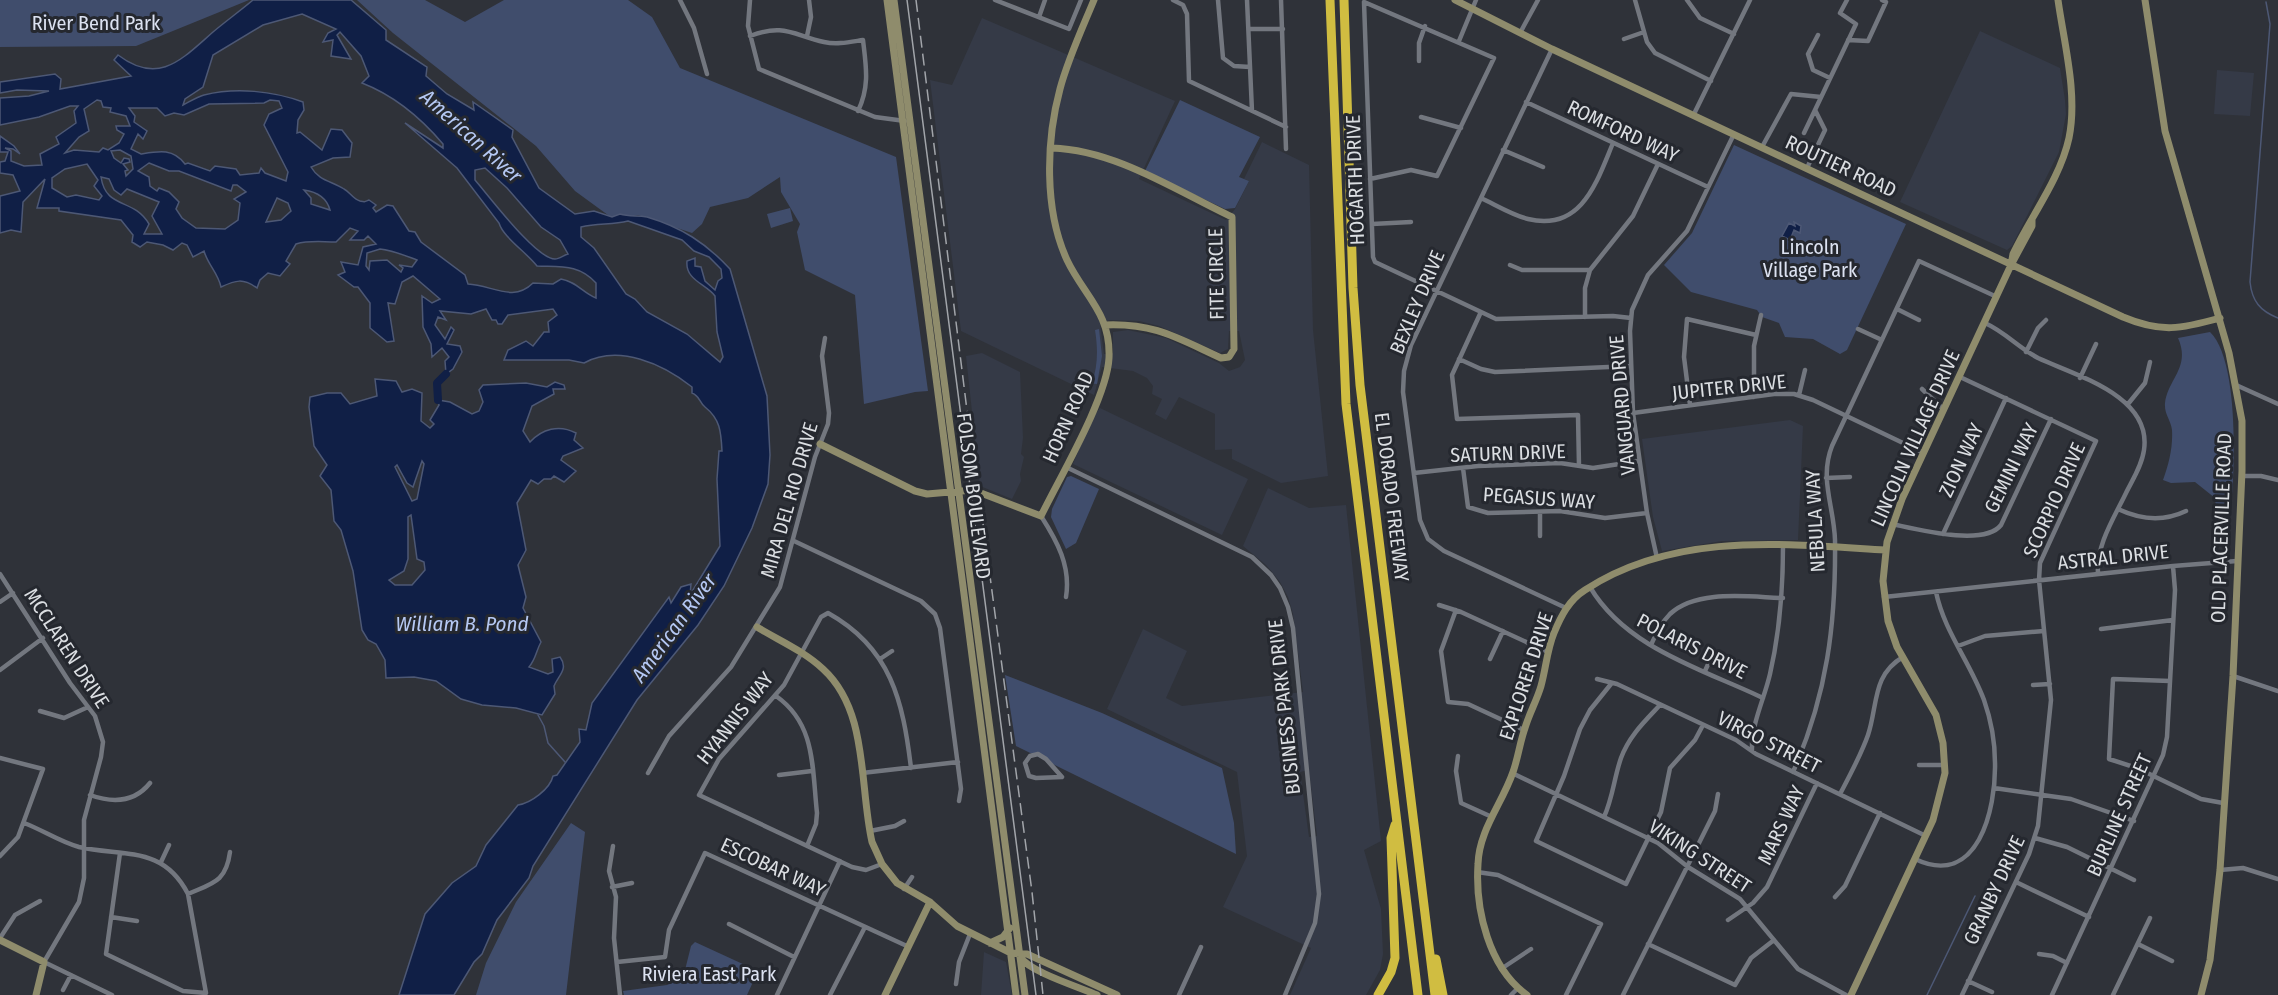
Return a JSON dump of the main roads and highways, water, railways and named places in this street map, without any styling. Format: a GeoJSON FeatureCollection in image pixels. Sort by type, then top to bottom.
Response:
{"type":"FeatureCollection","features":[{"type":"Feature","properties":{"kind":"highway","name":"EL DORADO FREEWAY"},"geometry":{"type":"LineString","coordinates":[[1330,0],[1346,404],[1418,995]]}},
{"type":"Feature","properties":{"kind":"highway","name":"EL DORADO FREEWAY"},"geometry":{"type":"LineString","coordinates":[[1344,0],[1353,288],[1360,385],[1435,995]]}},
{"type":"Feature","properties":{"kind":"highway"},"geometry":{"type":"LineString","coordinates":[[1378,995],[1391,972],[1395,958],[1391,838],[1396,820]]}},
{"type":"Feature","properties":{"kind":"highway"},"geometry":{"type":"LineString","coordinates":[[1422,892],[1443,995]]}},
{"type":"Feature","properties":{"kind":"water","name":"American River"},"geometry":{"type":"Polygon","coordinates":[[[253,0],[351,0],[386,30],[386,40],[427,67],[426,76],[447,94],[474,110],[473,102],[513,130],[512,137],[539,188],[575,214],[594,211],[612,217],[620,214],[647,217],[682,231],[712,251],[730,269],[767,396],[770,455],[768,484],[752,528],[724,586],[698,625],[637,700],[533,866],[529,878],[497,920],[482,954],[474,962],[454,995],[399,995],[425,914],[452,883],[476,866],[486,845],[518,805],[539,795],[548,786],[553,776],[557,775],[580,742],[579,729],[586,730],[592,703],[669,597],[671,603],[681,587],[691,584],[690,595],[720,546],[717,479],[719,451],[722,451],[720,431],[714,416],[692,393],[692,387],[668,371],[640,359],[612,356],[584,363],[569,360],[504,360],[508,350],[526,341],[533,346],[544,332],[549,332],[548,322],[557,315],[553,309],[508,315],[502,324],[492,320],[486,309],[471,314],[440,311],[446,320],[438,317],[435,325],[445,339],[451,327],[454,330],[447,344],[460,346],[462,352],[453,369],[446,374],[445,361],[449,357],[442,348],[432,357],[431,344],[423,327],[422,296],[432,303],[440,299],[413,276],[402,282],[395,304],[388,303],[394,341],[387,342],[370,328],[370,303],[358,287],[354,287],[338,275],[345,272],[341,262],[358,265],[363,247],[376,244],[368,236],[364,240],[350,240],[358,231],[350,228],[336,242],[296,244],[286,261],[290,264],[280,276],[268,273],[260,280],[257,288],[239,281],[221,287],[204,251],[193,257],[187,245],[182,243],[173,250],[163,245],[147,242],[140,247],[132,242],[133,235],[121,220],[59,211],[59,208],[37,208],[45,179],[23,202],[21,232],[11,230],[0,233],[0,196],[20,191],[13,175],[0,173],[0,162],[5,161],[8,152],[0,152],[0,136],[14,146],[20,154],[13,149],[5,148],[11,151],[11,161],[24,166],[42,165],[40,154],[59,144],[56,137],[76,123],[74,111],[78,106],[70,106],[39,117],[0,125],[0,98],[29,96],[49,91],[17,90],[0,93],[0,82],[55,74],[61,79],[60,89],[131,76],[114,60],[118,55],[133,64],[146,68],[169,65],[191,51],[253,0]],[[302,14],[263,25],[213,55],[203,87],[185,99],[183,105],[204,95],[229,91],[267,93],[303,102],[304,110],[298,120],[297,133],[300,132],[322,150],[331,129],[342,130],[352,143],[350,157],[333,158],[311,167],[314,172],[346,190],[358,200],[364,202],[369,200],[376,205],[373,208],[376,212],[387,205],[393,206],[409,231],[415,232],[421,242],[465,275],[468,284],[518,292],[533,283],[553,284],[561,279],[571,282],[596,298],[596,283],[583,272],[562,267],[537,266],[510,239],[457,168],[405,123],[443,148],[443,144],[434,134],[416,116],[395,101],[362,83],[369,76],[361,56],[340,32],[337,35],[351,59],[331,56],[333,40],[323,42],[328,33],[336,29],[302,14]],[[97,100],[84,109],[89,131],[79,137],[65,153],[74,150],[99,152],[103,148],[108,150],[119,143],[124,134],[117,130],[116,126],[130,126],[126,116],[110,112],[111,108],[103,107],[101,101],[97,100]],[[279,101],[209,104],[184,115],[174,113],[165,116],[157,108],[129,108],[135,116],[134,122],[147,131],[143,139],[138,134],[131,149],[141,154],[171,153],[185,164],[210,171],[215,166],[236,169],[240,175],[259,173],[261,168],[265,173],[286,181],[288,172],[264,125],[269,114],[282,108],[279,101]],[[120,150],[111,151],[114,158],[121,163],[124,158],[129,159],[130,162],[123,164],[128,170],[125,171],[126,176],[133,169],[131,156],[120,150]],[[149,163],[138,171],[149,177],[150,186],[157,191],[159,188],[169,192],[179,202],[176,209],[182,218],[196,228],[225,229],[238,220],[240,203],[234,199],[246,192],[237,185],[233,185],[231,191],[179,171],[169,171],[149,163]],[[87,164],[65,169],[52,178],[52,188],[67,197],[76,195],[99,200],[102,196],[94,186],[98,180],[87,164]],[[485,168],[475,170],[475,180],[536,249],[555,259],[568,254],[560,240],[541,227],[507,188],[485,168]],[[101,177],[108,194],[143,216],[149,224],[144,234],[162,234],[152,216],[159,202],[127,189],[121,195],[114,190],[109,179],[101,177]],[[304,190],[311,198],[311,204],[330,210],[321,197],[314,192],[304,190]],[[277,198],[266,222],[281,220],[291,211],[288,203],[277,198]],[[628,221],[581,227],[581,237],[594,248],[626,294],[635,299],[647,312],[687,334],[720,362],[723,357],[717,332],[715,296],[689,273],[687,261],[695,258],[695,266],[701,267],[705,281],[715,290],[718,281],[722,278],[721,269],[709,257],[694,251],[682,240],[628,221]],[[380,249],[367,253],[366,266],[369,270],[370,261],[387,260],[401,272],[403,268],[399,265],[412,267],[417,260],[380,249]]]}},
{"type":"Feature","properties":{"kind":"water"},"geometry":{"type":"Polygon","coordinates":[[[1794,222],[1801,226],[1800,233],[1794,230],[1790,240],[1782,236],[1789,223],[1795,226],[1794,222]]]}},
{"type":"Feature","properties":{"kind":"water","name":"William B. Pond"},"geometry":{"type":"Polygon","coordinates":[[[375,379],[396,381],[402,392],[412,389],[422,393],[421,421],[430,428],[434,424],[430,420],[439,405],[438,400],[450,402],[472,414],[479,411],[483,402],[479,390],[483,385],[526,383],[547,387],[555,382],[564,385],[565,389],[553,389],[554,394],[532,406],[523,431],[530,442],[551,429],[570,430],[576,433],[574,440],[583,448],[563,456],[561,460],[576,471],[564,482],[554,476],[538,484],[531,480],[517,503],[526,550],[518,565],[526,597],[523,608],[541,642],[529,667],[548,674],[553,672],[552,659],[560,657],[563,665],[562,672],[554,686],[555,694],[542,715],[516,708],[482,705],[461,699],[436,681],[414,677],[386,678],[385,660],[376,644],[368,640],[362,630],[353,571],[341,530],[334,521],[331,490],[320,476],[327,465],[314,446],[309,407],[310,397],[327,393],[341,393],[350,404],[377,396],[375,379]],[[422,461],[413,487],[407,483],[397,465],[395,467],[412,501],[417,499],[424,464],[422,461]],[[411,515],[408,517],[408,559],[404,571],[389,580],[395,585],[412,585],[425,570],[424,562],[417,559],[411,515]]]}},
{"type":"Feature","properties":{"kind":"waterway"},"geometry":{"type":"LineString","coordinates":[[2266,2],[2270,24],[2250,282],[2258,304],[2266,312],[2278,318]]}},
{"type":"Feature","properties":{"kind":"waterway"},"geometry":{"type":"LineString","coordinates":[[438,400],[437,383],[446,374]]}},
{"type":"Feature","properties":{"kind":"waterway"},"geometry":{"type":"LineString","coordinates":[[538,715],[544,726],[548,743],[565,762]]}},
{"type":"Feature","properties":{"kind":"waterway"},"geometry":{"type":"LineString","coordinates":[[1927,995],[1975,896]]}},
{"type":"Feature","properties":{"kind":"tram line"},"geometry":{"type":"LineString","coordinates":[[907,0],[1036,995]]}},
{"type":"Feature","properties":{"kind":"railway"},"geometry":{"type":"LineString","coordinates":[[916,0],[977,491],[1032,892],[1043,995]]}},
{"type":"Feature","properties":{"kind":"park label","name":"River Bend Park"},"geometry":{"type":"Point","coordinates":[96,23]}},
{"type":"Feature","properties":{"kind":"park label","name":"Lincoln Village Park"},"geometry":{"type":"Point","coordinates":[1810,258]}},
{"type":"Feature","properties":{"kind":"park label","name":"Riviera East Park"},"geometry":{"type":"Point","coordinates":[709,974]}}]}
